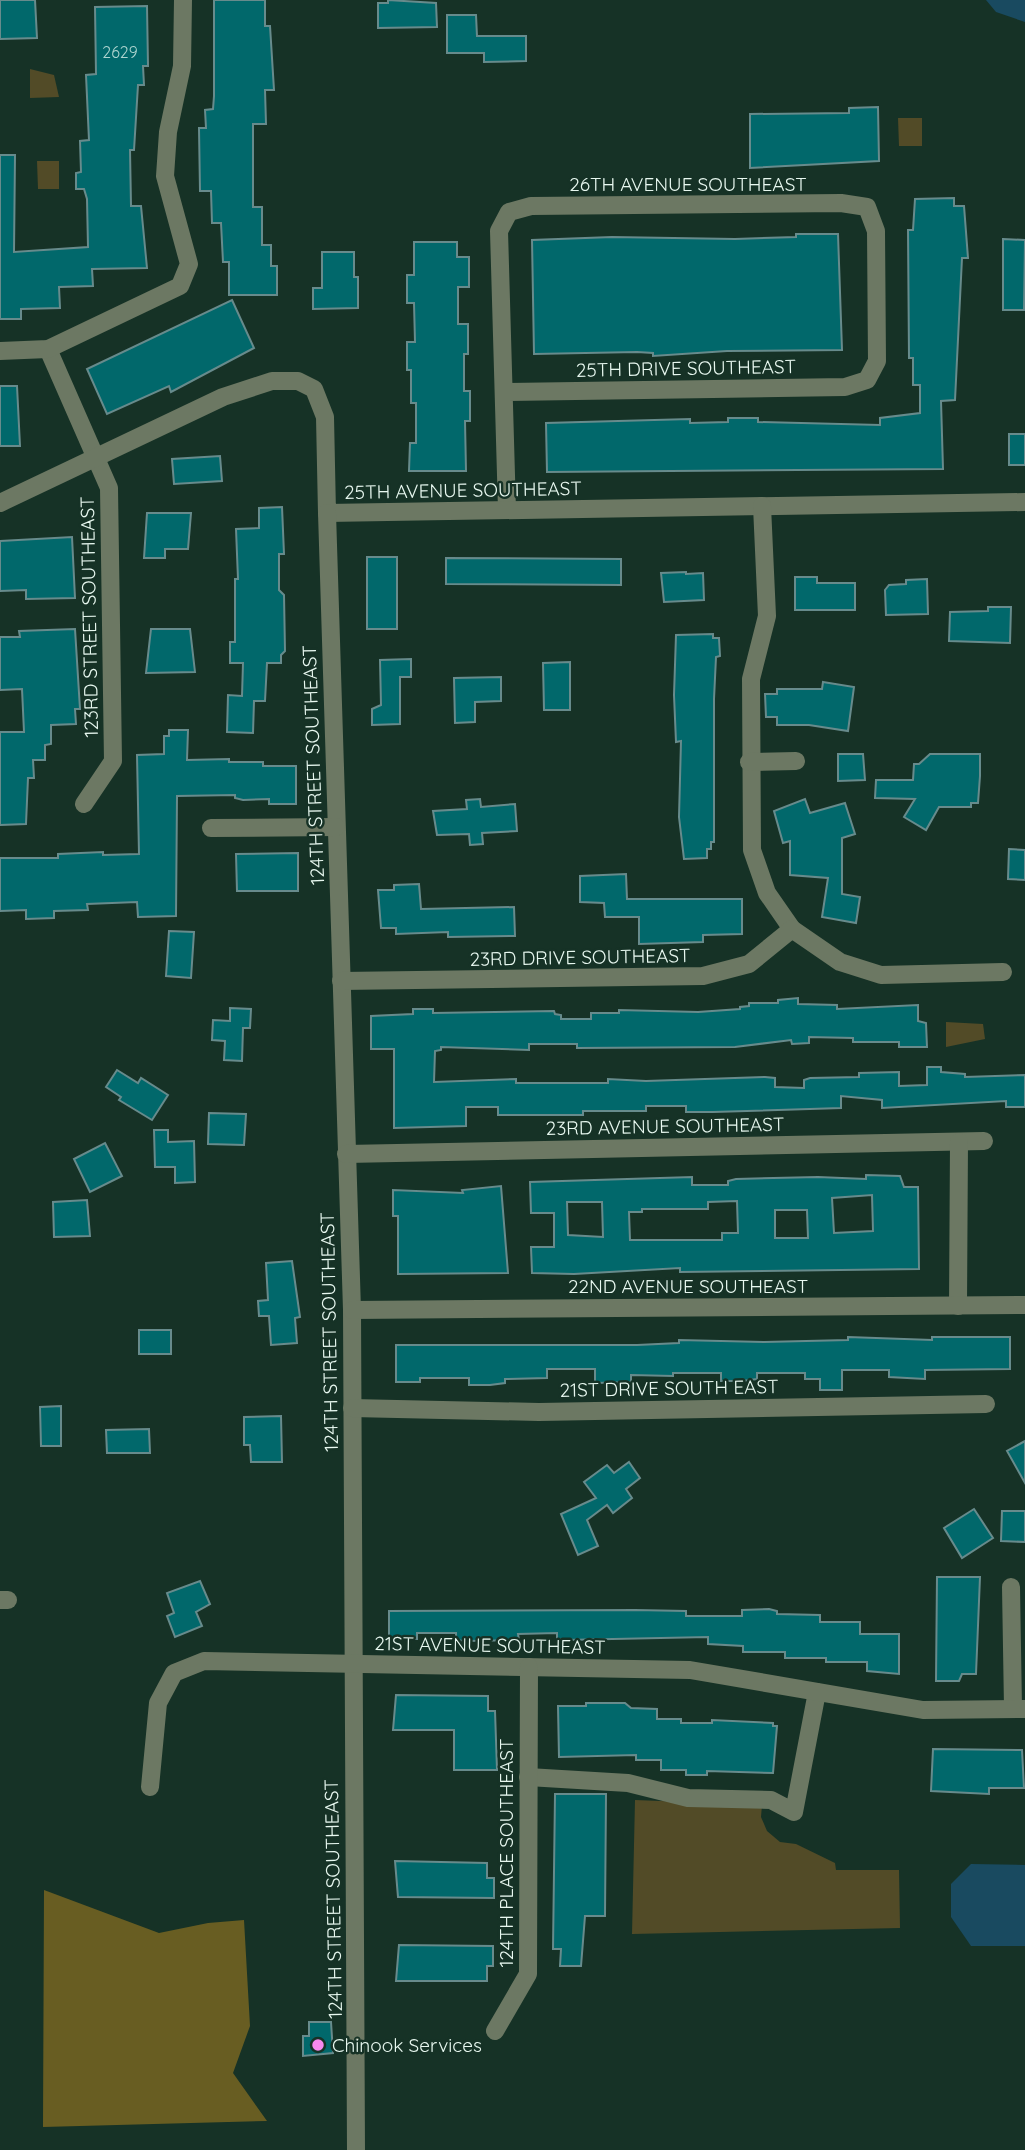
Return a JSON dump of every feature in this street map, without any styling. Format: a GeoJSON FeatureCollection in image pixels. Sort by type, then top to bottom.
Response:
{"type":"FeatureCollection","features":[{"type":"Feature","properties":{"kind":"street"},"geometry":{"type":"LineString","coordinates":[[0,351],[48,349],[180,286],[189,264],[165,176],[168,132],[183,66],[183,0]]}},
{"type":"Feature","properties":{"kind":"street","name":"26TH AVENUE SOUTHEAST"},"geometry":{"type":"LineString","coordinates":[[505,392],[499,231],[509,212],[531,206],[841,204],[867,207],[876,231],[877,361],[867,380]]}},
{"type":"Feature","properties":{"kind":"street","name":"123RD STREET SOUTHEAST"},"geometry":{"type":"LineString","coordinates":[[48,349],[109,488],[113,761],[83,804]]}},
{"type":"Feature","properties":{"kind":"street","name":"25TH DRIVE SOUTHEAST"},"geometry":{"type":"LineString","coordinates":[[505,392],[845,387],[867,380]]}},
{"type":"Feature","properties":{"kind":"street","name":"25TH AVENUE SOUTHEAST"},"geometry":{"type":"LineString","coordinates":[[0,503],[223,397],[272,381],[298,382],[314,389],[325,417],[327,513],[1025,502]]}},
{"type":"Feature","properties":{"kind":"street"},"geometry":{"type":"LineString","coordinates":[[505,392],[508,510]]}},
{"type":"Feature","properties":{"kind":"street"},"geometry":{"type":"LineString","coordinates":[[762,506],[767,616],[751,679],[750,762],[752,850],[767,893],[792,929],[840,961],[881,975],[1003,972]]}},
{"type":"Feature","properties":{"kind":"street","name":"124TH STREET SOUTHEAST"},"geometry":{"type":"LineString","coordinates":[[327,513],[352,1310],[356,2150]]}},
{"type":"Feature","properties":{"kind":"street"},"geometry":{"type":"LineString","coordinates":[[750,762],[796,761]]}},
{"type":"Feature","properties":{"kind":"street"},"geometry":{"type":"LineString","coordinates":[[211,828],[336,827]]}},
{"type":"Feature","properties":{"kind":"street","name":"23RD DRIVE SOUTHEAST"},"geometry":{"type":"LineString","coordinates":[[341,981],[703,976],[749,964],[792,929]]}},
{"type":"Feature","properties":{"kind":"street","name":"23RD AVENUE SOUTHEAST"},"geometry":{"type":"LineString","coordinates":[[346,1154],[984,1141]]}},
{"type":"Feature","properties":{"kind":"street"},"geometry":{"type":"LineString","coordinates":[[958,1142],[958,1306]]}},
{"type":"Feature","properties":{"kind":"street","name":"22ND AVENUE SOUTHEAST"},"geometry":{"type":"LineString","coordinates":[[352,1310],[1025,1305]]}},
{"type":"Feature","properties":{"kind":"street","name":"21ST DRIVE SOUTH EAST"},"geometry":{"type":"LineString","coordinates":[[352,1408],[538,1412],[986,1404]]}},
{"type":"Feature","properties":{"kind":"street"},"geometry":{"type":"LineString","coordinates":[[1011,1587],[1019,1708]]}},
{"type":"Feature","properties":{"kind":"street","name":"21ST AVENUE SOUTHEAST"},"geometry":{"type":"LineString","coordinates":[[150,1787],[158,1703],[174,1673],[204,1661],[690,1670],[923,1710],[1019,1708]]}},
{"type":"Feature","properties":{"kind":"street","name":"124TH PLACE SOUTHEAST"},"geometry":{"type":"LineString","coordinates":[[495,2031],[528,1974],[528,1667]]}},
{"type":"Feature","properties":{"kind":"street"},"geometry":{"type":"LineString","coordinates":[[528,1777],[628,1783],[688,1798],[771,1800],[794,1812],[817,1692]]}},
{"type":"Feature","properties":{"kind":"shaded area"},"geometry":{"type":"Polygon","coordinates":[[[30,69],[54,75],[59,97],[30,98],[30,69]]]}},
{"type":"Feature","properties":{"kind":"shaded area"},"geometry":{"type":"Polygon","coordinates":[[[898,118],[922,118],[922,146],[899,146],[898,118]]]}},
{"type":"Feature","properties":{"kind":"shaded area"},"geometry":{"type":"Polygon","coordinates":[[[37,161],[59,161],[59,189],[38,189],[37,161]]]}},
{"type":"Feature","properties":{"kind":"shaded area"},"geometry":{"type":"Polygon","coordinates":[[[946,1022],[983,1024],[985,1039],[946,1047],[946,1022]]]}},
{"type":"Feature","properties":{"kind":"shaded area"},"geometry":{"type":"Polygon","coordinates":[[[635,1800],[762,1805],[761,1817],[767,1831],[780,1842],[796,1844],[835,1863],[836,1870],[899,1870],[900,1928],[632,1934],[635,1800]]]}},
{"type":"Feature","properties":{"kind":"shaded area"},"geometry":{"type":"Polygon","coordinates":[[[44,1890],[159,1933],[208,1923],[244,1920],[250,2026],[233,2073],[267,2121],[43,2127],[44,1890]]]}},
{"type":"Feature","properties":{"kind":"water"},"geometry":{"type":"Polygon","coordinates":[[[986,0],[1025,0],[1025,22],[996,12],[986,0]]]}},
{"type":"Feature","properties":{"kind":"water"},"geometry":{"type":"Polygon","coordinates":[[[971,1864],[1025,1865],[1025,1946],[971,1946],[951,1917],[951,1884],[971,1864]]]}},
{"type":"Feature","properties":{"kind":"building"},"geometry":{"type":"Polygon","coordinates":[[[0,0],[35,0],[37,38],[0,39],[0,0]]]}},
{"type":"Feature","properties":{"kind":"building"},"geometry":{"type":"Polygon","coordinates":[[[214,0],[265,0],[265,26],[270,26],[274,90],[265,90],[266,124],[253,124],[253,207],[262,207],[262,245],[271,245],[271,266],[277,266],[277,295],[229,295],[229,262],[223,262],[221,223],[212,223],[211,191],[200,191],[199,128],[206,128],[205,110],[213,109],[214,96],[214,0]]]}},
{"type":"Feature","properties":{"kind":"building"},"geometry":{"type":"Polygon","coordinates":[[[388,0],[436,3],[437,27],[378,28],[378,3],[388,3],[388,0]]]}},
{"type":"Feature","properties":{"kind":"building"},"geometry":{"type":"Polygon","coordinates":[[[147,6],[148,66],[143,66],[144,85],[138,85],[134,150],[130,150],[131,206],[141,206],[147,268],[92,269],[93,286],[59,287],[60,308],[21,309],[21,319],[0,319],[0,155],[15,155],[14,252],[88,247],[87,199],[84,189],[76,189],[76,173],[81,172],[80,141],[89,140],[86,75],[96,74],[95,7],[147,6]]]}},
{"type":"Feature","properties":{"kind":"building"},"geometry":{"type":"Polygon","coordinates":[[[447,15],[476,15],[477,36],[526,36],[526,61],[484,62],[484,53],[447,53],[447,15]]]}},
{"type":"Feature","properties":{"kind":"building"},"geometry":{"type":"Polygon","coordinates":[[[878,107],[879,161],[750,168],[750,114],[849,113],[849,108],[878,107]]]}},
{"type":"Feature","properties":{"kind":"building"},"geometry":{"type":"Polygon","coordinates":[[[954,198],[954,206],[964,206],[968,258],[962,258],[955,400],[941,401],[943,469],[547,472],[546,423],[690,419],[690,423],[728,422],[728,418],[758,418],[758,422],[880,425],[880,418],[920,413],[920,385],[913,385],[913,358],[909,358],[908,230],[913,230],[915,199],[954,198]]]}},
{"type":"Feature","properties":{"kind":"building"},"geometry":{"type":"Polygon","coordinates":[[[796,234],[838,234],[842,350],[727,351],[653,356],[653,353],[637,352],[534,354],[532,240],[612,237],[735,239],[796,237],[796,234]]]}},
{"type":"Feature","properties":{"kind":"building"},"geometry":{"type":"Polygon","coordinates":[[[1003,239],[1025,240],[1024,310],[1003,310],[1003,239]]]}},
{"type":"Feature","properties":{"kind":"building"},"geometry":{"type":"Polygon","coordinates":[[[414,242],[457,242],[457,257],[469,257],[469,287],[458,287],[458,324],[468,324],[468,354],[464,354],[464,391],[470,391],[470,421],[465,421],[466,471],[409,471],[410,443],[416,443],[416,403],[411,403],[411,370],[407,370],[407,342],[415,342],[414,303],[407,303],[407,275],[414,275],[414,242]]]}},
{"type":"Feature","properties":{"kind":"building"},"geometry":{"type":"Polygon","coordinates":[[[322,252],[354,252],[354,277],[358,277],[358,308],[313,309],[313,288],[322,288],[322,252]]]}},
{"type":"Feature","properties":{"kind":"building"},"geometry":{"type":"Polygon","coordinates":[[[232,300],[254,348],[171,392],[169,386],[107,414],[87,369],[232,300]]]}},
{"type":"Feature","properties":{"kind":"building"},"geometry":{"type":"Polygon","coordinates":[[[0,386],[17,386],[20,446],[0,446],[0,386]]]}},
{"type":"Feature","properties":{"kind":"building"},"geometry":{"type":"Polygon","coordinates":[[[1009,434],[1025,434],[1025,465],[1009,465],[1009,434]]]}},
{"type":"Feature","properties":{"kind":"building"},"geometry":{"type":"Polygon","coordinates":[[[220,456],[222,481],[174,484],[172,459],[220,456]]]}},
{"type":"Feature","properties":{"kind":"building"},"geometry":{"type":"Polygon","coordinates":[[[282,507],[284,554],[279,554],[279,590],[284,595],[285,651],[281,655],[281,663],[267,663],[265,701],[254,701],[253,733],[227,732],[228,695],[242,696],[243,663],[230,663],[230,642],[235,642],[235,579],[238,579],[236,529],[259,528],[259,508],[282,507]]]}},
{"type":"Feature","properties":{"kind":"building"},"geometry":{"type":"Polygon","coordinates":[[[147,513],[191,513],[188,549],[165,549],[165,558],[144,558],[147,513]]]}},
{"type":"Feature","properties":{"kind":"building"},"geometry":{"type":"Polygon","coordinates":[[[72,537],[75,598],[26,599],[26,590],[0,591],[0,541],[72,537]]]}},
{"type":"Feature","properties":{"kind":"building"},"geometry":{"type":"Polygon","coordinates":[[[367,557],[397,557],[397,629],[367,629],[367,557]]]}},
{"type":"Feature","properties":{"kind":"building"},"geometry":{"type":"Polygon","coordinates":[[[446,558],[621,559],[621,585],[446,584],[446,558]]]}},
{"type":"Feature","properties":{"kind":"building"},"geometry":{"type":"Polygon","coordinates":[[[661,573],[703,573],[704,600],[664,602],[661,573]]]}},
{"type":"Feature","properties":{"kind":"building"},"geometry":{"type":"Polygon","coordinates":[[[795,577],[817,577],[817,583],[855,583],[855,610],[795,610],[795,577]]]}},
{"type":"Feature","properties":{"kind":"building"},"geometry":{"type":"Polygon","coordinates":[[[927,579],[928,614],[886,615],[885,590],[889,585],[906,584],[906,580],[927,579]]]}},
{"type":"Feature","properties":{"kind":"building"},"geometry":{"type":"Polygon","coordinates":[[[988,607],[1011,607],[1010,643],[949,641],[950,612],[988,611],[988,607]]]}},
{"type":"Feature","properties":{"kind":"building"},"geometry":{"type":"Polygon","coordinates":[[[75,629],[80,709],[75,709],[76,724],[51,725],[51,744],[45,745],[45,760],[33,760],[34,778],[28,778],[26,824],[0,825],[0,732],[24,732],[22,689],[0,690],[0,637],[20,637],[19,631],[75,629]]]}},
{"type":"Feature","properties":{"kind":"building"},"geometry":{"type":"Polygon","coordinates":[[[151,629],[190,629],[195,672],[146,673],[151,629]]]}},
{"type":"Feature","properties":{"kind":"building"},"geometry":{"type":"Polygon","coordinates":[[[713,634],[713,638],[719,638],[720,656],[716,657],[714,699],[714,842],[711,842],[711,849],[707,849],[707,858],[684,859],[679,817],[681,741],[676,742],[674,695],[676,635],[713,634]]]}},
{"type":"Feature","properties":{"kind":"building"},"geometry":{"type":"Polygon","coordinates":[[[411,659],[411,677],[400,677],[400,724],[372,725],[372,709],[381,705],[380,660],[411,659]]]}},
{"type":"Feature","properties":{"kind":"building"},"geometry":{"type":"Polygon","coordinates":[[[570,662],[570,710],[544,710],[543,663],[570,662]]]}},
{"type":"Feature","properties":{"kind":"building"},"geometry":{"type":"Polygon","coordinates":[[[501,677],[501,701],[475,702],[475,722],[455,723],[454,678],[501,677]]]}},
{"type":"Feature","properties":{"kind":"building"},"geometry":{"type":"Polygon","coordinates":[[[823,682],[854,687],[848,731],[809,725],[777,725],[777,717],[766,717],[765,694],[777,694],[777,689],[822,689],[823,682]]]}},
{"type":"Feature","properties":{"kind":"building"},"geometry":{"type":"Polygon","coordinates":[[[169,730],[188,730],[187,760],[229,759],[229,762],[263,762],[263,766],[296,766],[296,804],[269,804],[269,799],[243,800],[235,798],[235,795],[177,796],[176,916],[138,917],[137,902],[87,904],[88,910],[54,911],[54,918],[26,919],[26,910],[0,911],[0,858],[58,858],[58,854],[103,852],[103,855],[139,854],[137,755],[164,754],[164,736],[169,736],[169,730]]]}},
{"type":"Feature","properties":{"kind":"building"},"geometry":{"type":"Polygon","coordinates":[[[838,754],[863,754],[865,780],[838,781],[838,754]]]}},
{"type":"Feature","properties":{"kind":"building"},"geometry":{"type":"Polygon","coordinates":[[[930,754],[980,754],[980,776],[978,803],[971,803],[971,807],[939,807],[926,830],[904,817],[915,799],[875,798],[876,780],[913,780],[914,764],[919,764],[930,754]]]}},
{"type":"Feature","properties":{"kind":"building"},"geometry":{"type":"Polygon","coordinates":[[[480,799],[481,807],[515,804],[517,831],[482,833],[483,844],[470,845],[469,834],[437,835],[433,811],[467,809],[466,800],[480,799]]]}},
{"type":"Feature","properties":{"kind":"building"},"geometry":{"type":"Polygon","coordinates":[[[805,799],[810,813],[845,803],[855,834],[842,838],[842,894],[860,897],[856,923],[822,917],[828,878],[790,875],[790,841],[783,843],[774,811],[805,799]]]}},
{"type":"Feature","properties":{"kind":"building"},"geometry":{"type":"Polygon","coordinates":[[[1009,849],[1025,850],[1025,880],[1008,879],[1009,849]]]}},
{"type":"Feature","properties":{"kind":"building"},"geometry":{"type":"Polygon","coordinates":[[[298,853],[298,891],[237,891],[236,854],[298,853]]]}},
{"type":"Feature","properties":{"kind":"building"},"geometry":{"type":"Polygon","coordinates":[[[626,874],[627,899],[742,899],[742,934],[703,935],[703,942],[639,944],[639,917],[605,917],[604,903],[580,902],[580,876],[626,874]]]}},
{"type":"Feature","properties":{"kind":"building"},"geometry":{"type":"Polygon","coordinates":[[[419,884],[421,909],[514,907],[515,936],[448,937],[448,932],[396,934],[396,928],[381,928],[378,890],[394,890],[394,885],[419,884]]]}},
{"type":"Feature","properties":{"kind":"building"},"geometry":{"type":"Polygon","coordinates":[[[169,931],[194,932],[191,978],[166,976],[169,931]]]}},
{"type":"Feature","properties":{"kind":"building"},"geometry":{"type":"Polygon","coordinates":[[[798,998],[798,1004],[837,1005],[837,1009],[918,1005],[918,1021],[926,1023],[927,1047],[899,1047],[899,1042],[853,1042],[853,1038],[809,1037],[809,1043],[792,1044],[791,1040],[735,1047],[577,1048],[577,1044],[529,1044],[529,1050],[441,1047],[441,1050],[435,1051],[434,1082],[516,1079],[516,1083],[608,1083],[608,1079],[646,1081],[765,1077],[775,1078],[775,1087],[804,1088],[804,1080],[810,1078],[859,1077],[859,1073],[899,1072],[899,1086],[927,1085],[927,1067],[941,1067],[941,1072],[965,1074],[965,1077],[1025,1075],[1025,1107],[1006,1107],[1006,1101],[882,1108],[882,1100],[841,1096],[841,1108],[713,1112],[686,1112],[686,1106],[646,1106],[646,1111],[583,1111],[583,1115],[498,1115],[498,1107],[466,1107],[466,1126],[394,1128],[394,1049],[371,1049],[371,1016],[413,1014],[413,1009],[433,1009],[433,1013],[554,1011],[555,1014],[561,1015],[561,1019],[591,1019],[591,1013],[619,1013],[619,1010],[698,1012],[740,1009],[749,1006],[749,1003],[778,1003],[778,1000],[798,998]]]}},
{"type":"Feature","properties":{"kind":"building"},"geometry":{"type":"Polygon","coordinates":[[[230,1008],[251,1009],[250,1028],[243,1028],[242,1061],[224,1060],[225,1041],[212,1040],[213,1020],[230,1021],[230,1008]]]}},
{"type":"Feature","properties":{"kind":"building"},"geometry":{"type":"Polygon","coordinates":[[[117,1070],[138,1083],[141,1078],[168,1095],[152,1120],[119,1100],[121,1097],[106,1087],[117,1070]]]}},
{"type":"Feature","properties":{"kind":"building"},"geometry":{"type":"Polygon","coordinates":[[[209,1113],[246,1114],[244,1145],[208,1144],[209,1113]]]}},
{"type":"Feature","properties":{"kind":"building"},"geometry":{"type":"Polygon","coordinates":[[[154,1130],[168,1130],[168,1142],[194,1141],[195,1182],[175,1183],[175,1167],[155,1167],[154,1130]]]}},
{"type":"Feature","properties":{"kind":"building"},"geometry":{"type":"Polygon","coordinates":[[[105,1143],[122,1176],[90,1192],[74,1159],[105,1143]]]}},
{"type":"Feature","properties":{"kind":"building"},"geometry":{"type":"Polygon","coordinates":[[[866,1175],[900,1176],[904,1187],[918,1187],[919,1269],[680,1272],[680,1268],[574,1274],[532,1273],[531,1247],[554,1247],[554,1213],[531,1213],[530,1182],[692,1177],[692,1185],[728,1185],[728,1181],[736,1179],[866,1179],[866,1175]],[[872,1195],[832,1198],[834,1233],[873,1231],[872,1195]],[[737,1201],[708,1202],[708,1209],[642,1209],[642,1212],[629,1212],[630,1240],[722,1240],[722,1233],[738,1233],[737,1201]],[[567,1202],[568,1235],[603,1237],[602,1202],[567,1202]],[[775,1210],[775,1238],[808,1238],[807,1210],[775,1210]]]}},
{"type":"Feature","properties":{"kind":"building"},"geometry":{"type":"Polygon","coordinates":[[[501,1186],[508,1273],[398,1274],[398,1216],[393,1216],[393,1190],[463,1193],[462,1190],[501,1186]]]}},
{"type":"Feature","properties":{"kind":"building"},"geometry":{"type":"Polygon","coordinates":[[[87,1200],[90,1236],[54,1237],[53,1202],[87,1200]]]}},
{"type":"Feature","properties":{"kind":"building"},"geometry":{"type":"Polygon","coordinates":[[[292,1261],[300,1317],[295,1318],[297,1343],[271,1345],[269,1316],[259,1316],[258,1301],[268,1300],[266,1263],[292,1261]]]}},
{"type":"Feature","properties":{"kind":"building"},"geometry":{"type":"Polygon","coordinates":[[[139,1330],[171,1330],[171,1354],[139,1354],[139,1330]]]}},
{"type":"Feature","properties":{"kind":"building"},"geometry":{"type":"Polygon","coordinates":[[[848,1337],[932,1340],[932,1337],[1010,1337],[1010,1369],[925,1370],[925,1379],[889,1377],[889,1370],[842,1370],[842,1390],[820,1390],[820,1379],[805,1379],[805,1373],[757,1373],[757,1379],[742,1381],[721,1381],[721,1373],[631,1375],[631,1382],[595,1383],[595,1369],[547,1369],[547,1378],[505,1379],[505,1383],[490,1385],[469,1385],[469,1378],[420,1378],[420,1382],[396,1382],[396,1345],[637,1345],[679,1343],[679,1340],[764,1342],[848,1340],[848,1337]]]}},
{"type":"Feature","properties":{"kind":"building"},"geometry":{"type":"Polygon","coordinates":[[[61,1406],[61,1446],[41,1446],[40,1407],[61,1406]]]}},
{"type":"Feature","properties":{"kind":"building"},"geometry":{"type":"Polygon","coordinates":[[[281,1416],[282,1462],[251,1462],[250,1445],[244,1445],[244,1417],[281,1416]]]}},
{"type":"Feature","properties":{"kind":"building"},"geometry":{"type":"Polygon","coordinates":[[[149,1429],[150,1453],[107,1453],[106,1430],[149,1429]]]}},
{"type":"Feature","properties":{"kind":"building"},"geometry":{"type":"Polygon","coordinates":[[[1025,1441],[1025,1483],[1007,1451],[1025,1441]]]}},
{"type":"Feature","properties":{"kind":"building"},"geometry":{"type":"Polygon","coordinates":[[[629,1462],[640,1478],[626,1489],[632,1498],[613,1513],[607,1505],[587,1520],[598,1546],[578,1555],[561,1514],[596,1498],[584,1482],[607,1465],[614,1473],[629,1462]]]}},
{"type":"Feature","properties":{"kind":"building"},"geometry":{"type":"Polygon","coordinates":[[[974,1509],[993,1538],[962,1558],[944,1528],[974,1509]]]}},
{"type":"Feature","properties":{"kind":"building"},"geometry":{"type":"Polygon","coordinates":[[[1002,1511],[1025,1511],[1025,1542],[1001,1541],[1002,1511]]]}},
{"type":"Feature","properties":{"kind":"building"},"geometry":{"type":"Polygon","coordinates":[[[937,1577],[980,1577],[976,1674],[962,1674],[959,1681],[936,1681],[937,1577]]]}},
{"type":"Feature","properties":{"kind":"building"},"geometry":{"type":"Polygon","coordinates":[[[200,1581],[210,1604],[196,1612],[202,1626],[175,1637],[167,1616],[174,1613],[167,1593],[200,1581]]]}},
{"type":"Feature","properties":{"kind":"building"},"geometry":{"type":"Polygon","coordinates":[[[635,1610],[686,1611],[686,1616],[742,1616],[742,1610],[777,1611],[777,1614],[820,1615],[820,1622],[860,1622],[860,1634],[899,1634],[899,1674],[867,1671],[867,1662],[785,1658],[785,1652],[743,1652],[743,1646],[708,1644],[708,1637],[565,1640],[557,1639],[557,1633],[518,1634],[519,1640],[465,1641],[456,1640],[456,1633],[417,1633],[417,1639],[389,1639],[389,1611],[635,1610]]]}},
{"type":"Feature","properties":{"kind":"building"},"geometry":{"type":"Polygon","coordinates":[[[396,1695],[488,1696],[488,1711],[495,1711],[497,1770],[454,1770],[454,1730],[393,1730],[396,1695]]]}},
{"type":"Feature","properties":{"kind":"building"},"geometry":{"type":"Polygon","coordinates":[[[586,1703],[625,1703],[631,1708],[657,1709],[657,1719],[681,1719],[681,1723],[712,1723],[712,1720],[773,1723],[773,1726],[777,1726],[773,1773],[707,1771],[707,1775],[686,1775],[686,1770],[661,1770],[661,1760],[636,1760],[636,1755],[559,1757],[558,1706],[586,1706],[586,1703]]]}},
{"type":"Feature","properties":{"kind":"building"},"geometry":{"type":"Polygon","coordinates":[[[933,1749],[1022,1750],[1024,1788],[989,1788],[989,1794],[931,1791],[933,1749]]]}},
{"type":"Feature","properties":{"kind":"building"},"geometry":{"type":"Polygon","coordinates":[[[555,1794],[606,1794],[605,1916],[585,1916],[581,1966],[560,1966],[561,1949],[553,1949],[555,1794]]]}},
{"type":"Feature","properties":{"kind":"building"},"geometry":{"type":"Polygon","coordinates":[[[395,1861],[487,1863],[487,1878],[494,1878],[494,1898],[398,1897],[395,1861]]]}},
{"type":"Feature","properties":{"kind":"building"},"geometry":{"type":"Polygon","coordinates":[[[399,1945],[493,1946],[493,1966],[487,1966],[487,1981],[396,1981],[399,1945]]]}},
{"type":"Feature","properties":{"kind":"building","name":"Chinook Services"},"geometry":{"type":"Polygon","coordinates":[[[309,2022],[331,2022],[333,2053],[303,2056],[303,2036],[309,2036],[309,2022]]]}},
{"type":"Feature","properties":{"kind":"place","name":"Chinook Services"},"geometry":{"type":"Point","coordinates":[318,2045]}}]}
